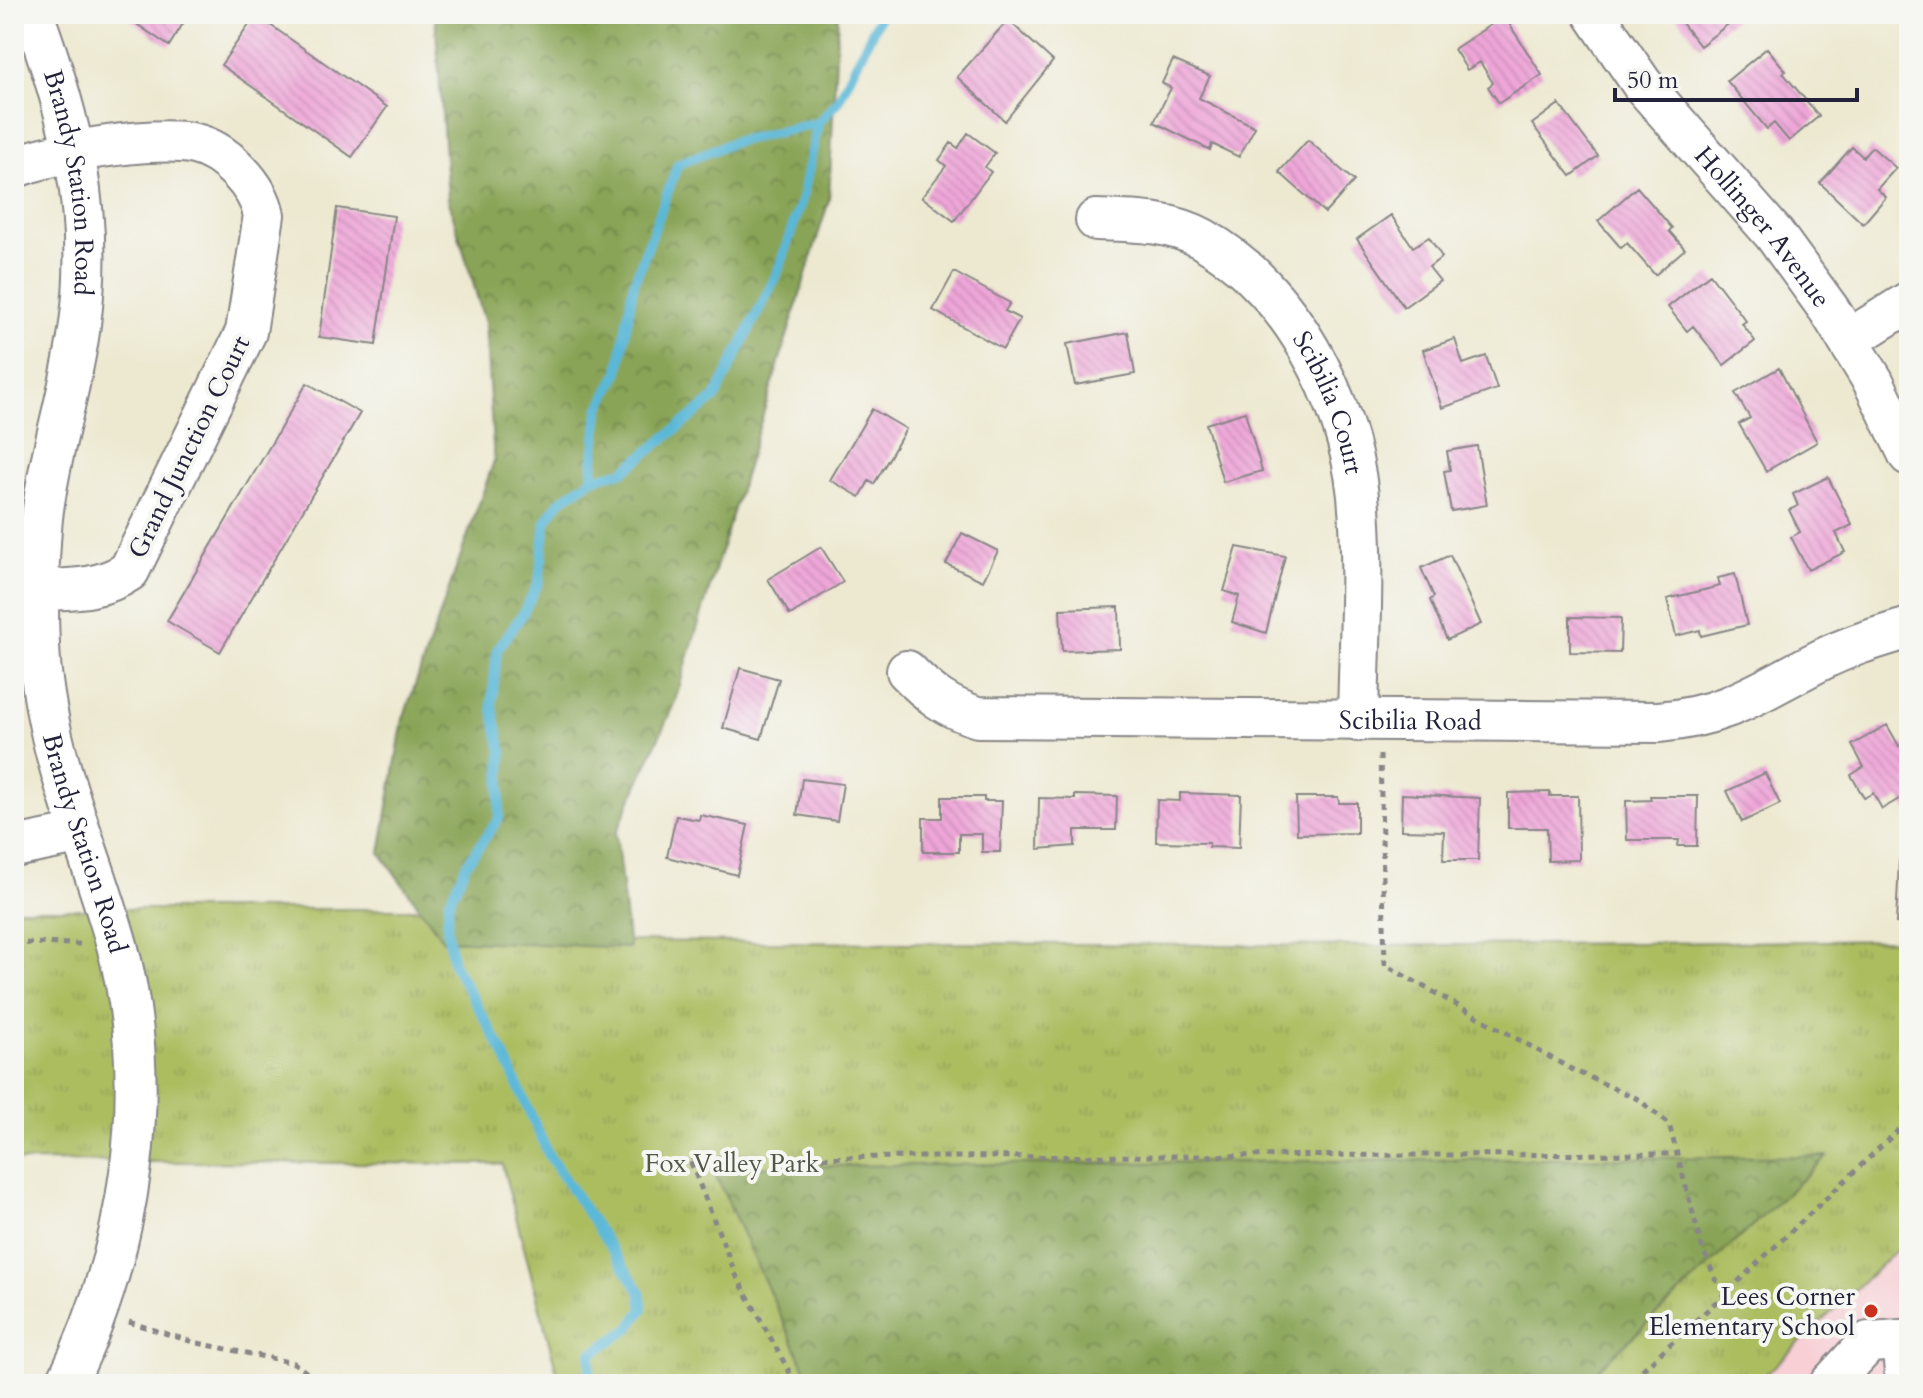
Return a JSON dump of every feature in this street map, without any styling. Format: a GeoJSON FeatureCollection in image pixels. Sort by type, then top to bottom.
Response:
{"type":"FeatureCollection","features":[{"type":"Feature","properties":{"kind":"street","name":"Brandy Station Road"},"geometry":{"type":"LineString","coordinates":[[33,14],[62,95],[76,152],[84,225],[80,325],[42,516],[39,590],[42,687],[51,737],[78,834],[117,945],[133,1068],[134,1128],[129,1188],[101,1303],[66,1384]]}},
{"type":"Feature","properties":{"kind":"street","name":"Hollinger Avenue"},"geometry":{"type":"LineString","coordinates":[[1594,14],[1642,84],[1774,234],[1848,340],[1909,455]]}},
{"type":"Feature","properties":{"kind":"street","name":"Grand Junction Court"},"geometry":{"type":"LineString","coordinates":[[14,168],[76,152],[172,141],[199,144],[248,178],[260,195],[264,215],[246,332],[129,571],[114,582],[85,589],[39,590]]}},
{"type":"Feature","properties":{"kind":"street","name":"Scibilia Court"},"geometry":{"type":"LineString","coordinates":[[1096,220],[1138,221],[1202,239],[1265,291],[1311,353],[1337,409],[1358,496],[1358,721]]}},
{"type":"Feature","properties":{"kind":"street"},"geometry":{"type":"LineString","coordinates":[[1848,340],[1909,302]]}},
{"type":"Feature","properties":{"kind":"street","name":"Scibilia Road"},"geometry":{"type":"LineString","coordinates":[[907,671],[952,709],[978,717],[1659,722],[1699,718],[1734,707],[1822,659],[1909,628]]}},
{"type":"Feature","properties":{"kind":"street"},"geometry":{"type":"LineString","coordinates":[[14,847],[78,834]]}},
{"type":"Feature","properties":{"kind":"street"},"geometry":{"type":"LineString","coordinates":[[1830,1384],[1869,1342],[1902,1340],[1906,1384]]}},
{"type":"Feature","properties":{"kind":"path"},"geometry":{"type":"LineString","coordinates":[[1380,755],[1385,965],[1573,1070],[1638,1099],[1669,1124],[1702,1247],[1716,1280],[1729,1290]]}},
{"type":"Feature","properties":{"kind":"path"},"geometry":{"type":"LineString","coordinates":[[14,943],[117,945]]}},
{"type":"Feature","properties":{"kind":"path"},"geometry":{"type":"LineString","coordinates":[[1627,1384],[1909,1120]]}},
{"type":"Feature","properties":{"kind":"path"},"geometry":{"type":"LineString","coordinates":[[796,1384],[736,1275],[689,1158],[1677,1154]]}},
{"type":"Feature","properties":{"kind":"path"},"geometry":{"type":"LineString","coordinates":[[129,1308],[125,1321],[193,1342],[294,1363],[322,1384]]}},
{"type":"Feature","properties":{"kind":"shaded area","name":"Lees Corner Elementary School"},"geometry":{"type":"Polygon","coordinates":[[[1909,1238],[1909,1384],[1756,1384],[1909,1238]]]}},
{"type":"Feature","properties":{"kind":"green space"},"geometry":{"type":"Polygon","coordinates":[[[435,14],[838,14],[829,200],[674,704],[616,833],[629,948],[443,940],[380,853],[403,719],[494,461],[485,323],[448,199],[435,14]]]}},
{"type":"Feature","properties":{"kind":"green space","name":"Fox Valley Park"},"geometry":{"type":"Polygon","coordinates":[[[14,909],[421,909],[443,940],[1372,946],[1909,940],[1909,1238],[1756,1384],[560,1384],[502,1164],[14,1161],[14,909]]]}},
{"type":"Feature","properties":{"kind":"green space"},"geometry":{"type":"Polygon","coordinates":[[[1827,1156],[1582,1384],[812,1384],[712,1167],[1827,1156]]]}},
{"type":"Feature","properties":{"kind":"building"},"geometry":{"type":"Polygon","coordinates":[[[122,14],[189,14],[169,46],[122,14]]]}},
{"type":"Feature","properties":{"kind":"building"},"geometry":{"type":"Polygon","coordinates":[[[1675,14],[1718,14],[1720,18],[1725,14],[1741,14],[1700,46],[1675,14]]]}},
{"type":"Feature","properties":{"kind":"building"},"geometry":{"type":"Polygon","coordinates":[[[256,15],[387,107],[352,157],[221,65],[256,15]]]}},
{"type":"Feature","properties":{"kind":"building"},"geometry":{"type":"Polygon","coordinates":[[[1504,16],[1542,75],[1499,103],[1488,87],[1493,83],[1480,62],[1467,70],[1454,49],[1504,16]]]}},
{"type":"Feature","properties":{"kind":"building"},"geometry":{"type":"Polygon","coordinates":[[[1008,20],[1053,61],[1005,121],[957,77],[1008,20]]]}},
{"type":"Feature","properties":{"kind":"building"},"geometry":{"type":"Polygon","coordinates":[[[1767,48],[1786,71],[1783,73],[1819,116],[1789,141],[1774,123],[1767,129],[1727,81],[1767,48]]]}},
{"type":"Feature","properties":{"kind":"building"},"geometry":{"type":"Polygon","coordinates":[[[1173,60],[1210,76],[1199,98],[1255,127],[1239,157],[1212,144],[1210,150],[1154,122],[1171,88],[1162,83],[1173,60]]]}},
{"type":"Feature","properties":{"kind":"building"},"geometry":{"type":"Polygon","coordinates":[[[1559,104],[1598,156],[1571,176],[1532,124],[1559,104]]]}},
{"type":"Feature","properties":{"kind":"building"},"geometry":{"type":"Polygon","coordinates":[[[968,133],[995,153],[985,167],[991,172],[954,221],[922,197],[946,166],[939,160],[951,143],[958,148],[968,133]]]}},
{"type":"Feature","properties":{"kind":"building"},"geometry":{"type":"Polygon","coordinates":[[[1308,140],[1354,181],[1325,213],[1279,172],[1308,140]]]}},
{"type":"Feature","properties":{"kind":"building"},"geometry":{"type":"Polygon","coordinates":[[[1852,147],[1863,157],[1872,147],[1896,168],[1877,189],[1886,197],[1863,224],[1820,183],[1852,147]]]}},
{"type":"Feature","properties":{"kind":"building"},"geometry":{"type":"Polygon","coordinates":[[[1637,187],[1672,228],[1669,231],[1685,249],[1655,275],[1627,243],[1621,248],[1598,221],[1637,187]]]}},
{"type":"Feature","properties":{"kind":"building"},"geometry":{"type":"Polygon","coordinates":[[[337,208],[394,216],[376,345],[319,337],[337,208]]]}},
{"type":"Feature","properties":{"kind":"building"},"geometry":{"type":"Polygon","coordinates":[[[1391,215],[1413,247],[1429,237],[1442,257],[1429,267],[1440,281],[1404,307],[1357,239],[1391,215]]]}},
{"type":"Feature","properties":{"kind":"building"},"geometry":{"type":"Polygon","coordinates":[[[954,272],[1010,303],[1005,311],[1020,319],[1003,349],[933,310],[954,272]]]}},
{"type":"Feature","properties":{"kind":"building"},"geometry":{"type":"Polygon","coordinates":[[[1710,274],[1746,321],[1742,324],[1755,341],[1724,365],[1693,326],[1687,331],[1668,307],[1710,274]]]}},
{"type":"Feature","properties":{"kind":"building"},"geometry":{"type":"Polygon","coordinates":[[[1128,332],[1135,374],[1075,385],[1067,344],[1128,332]]]}},
{"type":"Feature","properties":{"kind":"building"},"geometry":{"type":"Polygon","coordinates":[[[1455,339],[1463,364],[1486,356],[1497,389],[1442,408],[1423,350],[1455,339]]]}},
{"type":"Feature","properties":{"kind":"building"},"geometry":{"type":"Polygon","coordinates":[[[1779,368],[1817,442],[1766,471],[1739,424],[1750,418],[1735,393],[1779,368]]]}},
{"type":"Feature","properties":{"kind":"building"},"geometry":{"type":"Polygon","coordinates":[[[307,383],[360,413],[220,652],[167,621],[307,383]]]}},
{"type":"Feature","properties":{"kind":"building"},"geometry":{"type":"Polygon","coordinates":[[[872,409],[906,429],[874,484],[869,481],[860,497],[830,480],[872,409]]]}},
{"type":"Feature","properties":{"kind":"building"},"geometry":{"type":"Polygon","coordinates":[[[1245,412],[1262,471],[1223,482],[1206,424],[1245,412]]]}},
{"type":"Feature","properties":{"kind":"building"},"geometry":{"type":"Polygon","coordinates":[[[1477,446],[1487,505],[1451,511],[1444,471],[1450,470],[1447,451],[1477,446]]]}},
{"type":"Feature","properties":{"kind":"building"},"geometry":{"type":"Polygon","coordinates":[[[1828,477],[1852,525],[1836,533],[1845,552],[1808,570],[1791,537],[1800,532],[1789,510],[1798,506],[1793,494],[1828,477]]]}},
{"type":"Feature","properties":{"kind":"building"},"geometry":{"type":"Polygon","coordinates":[[[962,533],[998,551],[983,581],[946,564],[962,533]]]}},
{"type":"Feature","properties":{"kind":"building"},"geometry":{"type":"Polygon","coordinates":[[[821,547],[843,582],[790,615],[768,579],[821,547]]]}},
{"type":"Feature","properties":{"kind":"building"},"geometry":{"type":"Polygon","coordinates":[[[1237,547],[1285,556],[1266,633],[1232,622],[1239,596],[1224,591],[1237,547]]]}},
{"type":"Feature","properties":{"kind":"building"},"geometry":{"type":"Polygon","coordinates":[[[1450,555],[1481,624],[1447,640],[1430,600],[1434,597],[1421,568],[1450,555]]]}},
{"type":"Feature","properties":{"kind":"building"},"geometry":{"type":"Polygon","coordinates":[[[1735,574],[1747,625],[1701,636],[1700,630],[1676,636],[1667,599],[1720,586],[1718,578],[1735,574]]]}},
{"type":"Feature","properties":{"kind":"building"},"geometry":{"type":"Polygon","coordinates":[[[1119,607],[1120,649],[1062,651],[1060,609],[1119,607]]]}},
{"type":"Feature","properties":{"kind":"building"},"geometry":{"type":"Polygon","coordinates":[[[1570,617],[1621,618],[1620,653],[1570,652],[1570,617]]]}},
{"type":"Feature","properties":{"kind":"building"},"geometry":{"type":"Polygon","coordinates":[[[740,668],[779,679],[761,739],[723,728],[740,668]]]}},
{"type":"Feature","properties":{"kind":"building"},"geometry":{"type":"Polygon","coordinates":[[[1887,725],[1899,746],[1904,743],[1909,752],[1909,813],[1901,798],[1882,809],[1873,793],[1864,798],[1851,775],[1864,767],[1852,745],[1887,725]]]}},
{"type":"Feature","properties":{"kind":"building"},"geometry":{"type":"Polygon","coordinates":[[[1765,773],[1780,804],[1742,822],[1727,791],[1765,773]]]}},
{"type":"Feature","properties":{"kind":"building"},"geometry":{"type":"Polygon","coordinates":[[[802,779],[843,784],[837,821],[797,815],[802,779]]]}},
{"type":"Feature","properties":{"kind":"building"},"geometry":{"type":"Polygon","coordinates":[[[1550,792],[1550,796],[1578,796],[1579,860],[1548,861],[1547,828],[1508,828],[1508,793],[1550,792]]]}},
{"type":"Feature","properties":{"kind":"building"},"geometry":{"type":"Polygon","coordinates":[[[1180,793],[1241,795],[1239,848],[1209,847],[1209,843],[1156,842],[1157,800],[1180,801],[1180,793]]]}},
{"type":"Feature","properties":{"kind":"building"},"geometry":{"type":"Polygon","coordinates":[[[1402,794],[1480,798],[1478,860],[1443,860],[1444,831],[1401,830],[1402,794]]]}},
{"type":"Feature","properties":{"kind":"building"},"geometry":{"type":"Polygon","coordinates":[[[1075,795],[1117,796],[1116,830],[1075,830],[1075,846],[1038,849],[1039,798],[1075,799],[1075,795]]]}},
{"type":"Feature","properties":{"kind":"building"},"geometry":{"type":"Polygon","coordinates":[[[1650,796],[1698,796],[1697,846],[1678,846],[1679,840],[1627,840],[1626,801],[1651,800],[1650,796]]]}},
{"type":"Feature","properties":{"kind":"building"},"geometry":{"type":"Polygon","coordinates":[[[942,797],[984,797],[984,801],[1002,801],[1000,852],[982,852],[982,834],[959,834],[959,852],[923,852],[923,818],[942,818],[942,797]]]}},
{"type":"Feature","properties":{"kind":"building"},"geometry":{"type":"Polygon","coordinates":[[[1296,797],[1338,797],[1339,803],[1357,803],[1357,833],[1297,834],[1296,797]]]}},
{"type":"Feature","properties":{"kind":"building"},"geometry":{"type":"Polygon","coordinates":[[[700,815],[748,825],[737,875],[667,857],[676,816],[699,820],[700,815]]]}},
{"type":"Feature","properties":{"kind":"building"},"geometry":{"type":"Polygon","coordinates":[[[1899,861],[1909,862],[1909,924],[1896,923],[1899,861]]]}},
{"type":"Feature","properties":{"kind":"waterway"},"geometry":{"type":"LineString","coordinates":[[597,1384],[590,1374],[591,1354],[629,1329],[643,1309],[640,1291],[549,1156],[503,1052],[453,963],[447,928],[449,902],[466,865],[499,818],[502,751],[492,705],[497,650],[522,615],[539,582],[546,522],[559,502],[592,479],[624,471],[715,398],[777,274],[802,199],[818,123],[838,101],[881,14]]}},
{"type":"Feature","properties":{"kind":"waterway"},"geometry":{"type":"LineString","coordinates":[[592,479],[599,410],[619,371],[633,286],[678,164],[734,142],[818,123]]}},
{"type":"Feature","properties":{"kind":"place","name":"Lees Corner Elementary School"},"geometry":{"type":"Point","coordinates":[1871,1311]}}]}
